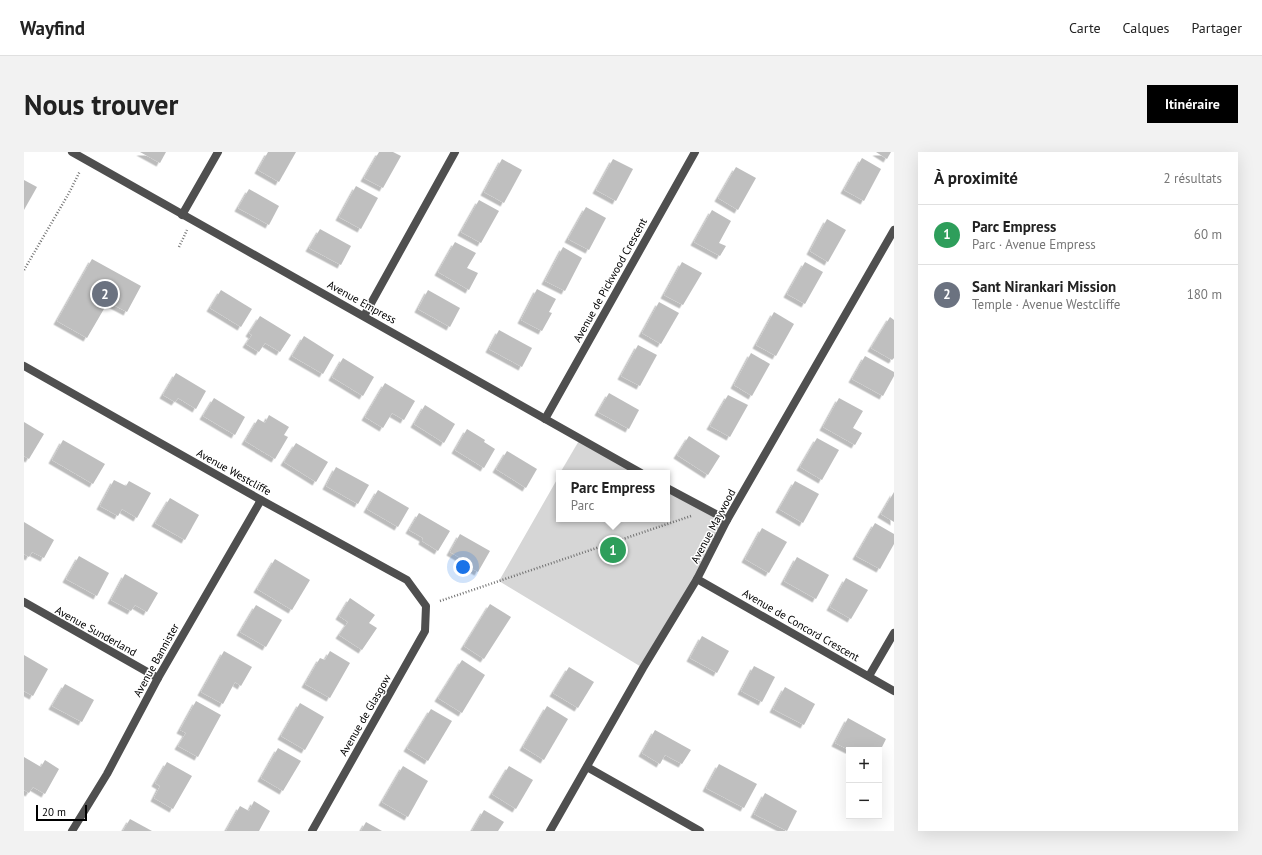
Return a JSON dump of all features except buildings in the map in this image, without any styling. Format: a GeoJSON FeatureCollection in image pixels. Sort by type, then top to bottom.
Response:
{"type":"FeatureCollection","features":[{"type":"Feature","properties":{"kind":"street","name":"Avenue Empress"},"geometry":{"type":"LineString","coordinates":[[72,152],[635,470]]}},
{"type":"Feature","properties":{"kind":"street"},"geometry":{"type":"LineString","coordinates":[[182,215],[218,152]]}},
{"type":"Feature","properties":{"kind":"street"},"geometry":{"type":"LineString","coordinates":[[364,316],[456,152]]}},
{"type":"Feature","properties":{"kind":"street","name":"Avenue de Pickwood Crescent"},"geometry":{"type":"LineString","coordinates":[[545,419],[695,152]]}},
{"type":"Feature","properties":{"kind":"street","name":"Avenue Maywood"},"geometry":{"type":"LineString","coordinates":[[550,831],[643,668],[697,579],[727,520],[894,230]]}},
{"type":"Feature","properties":{"kind":"street","name":"Avenue Westcliffe"},"geometry":{"type":"LineString","coordinates":[[24,366],[261,500],[407,580],[426,606]]}},
{"type":"Feature","properties":{"kind":"street"},"geometry":{"type":"LineString","coordinates":[[670,490],[727,520]]}},
{"type":"Feature","properties":{"kind":"street","name":"Avenue Bannister"},"geometry":{"type":"LineString","coordinates":[[72,831],[107,774],[158,678],[261,500]]}},
{"type":"Feature","properties":{"kind":"street","name":"Avenue de Concord Crescent"},"geometry":{"type":"LineString","coordinates":[[697,579],[894,691]]}},
{"type":"Feature","properties":{"kind":"street","name":"Avenue Sunderland"},"geometry":{"type":"LineString","coordinates":[[24,602],[158,678]]}},
{"type":"Feature","properties":{"kind":"street","name":"Avenue de Glasgow"},"geometry":{"type":"LineString","coordinates":[[312,831],[425,631],[426,606]]}},
{"type":"Feature","properties":{"kind":"street"},"geometry":{"type":"LineString","coordinates":[[869,676],[894,633]]}},
{"type":"Feature","properties":{"kind":"street"},"geometry":{"type":"LineString","coordinates":[[587,767],[700,831]]}},
{"type":"Feature","properties":{"kind":"path"},"geometry":{"type":"LineString","coordinates":[[24,270],[81,170]]}},
{"type":"Feature","properties":{"kind":"path"},"geometry":{"type":"LineString","coordinates":[[179,247],[187,230]]}},
{"type":"Feature","properties":{"kind":"path"},"geometry":{"type":"LineString","coordinates":[[440,602],[691,516]]}},
{"type":"Feature","properties":{"kind":"shaded area"},"geometry":{"type":"Polygon","coordinates":[[[580,439],[636,470],[562,470],[580,439]]]}},
{"type":"Feature","properties":{"kind":"shaded area"},"geometry":{"type":"Polygon","coordinates":[[[556,481],[556,522],[670,522],[670,489],[727,520],[643,668],[499,581],[556,481]]]}},
{"type":"Feature","properties":{"kind":"place","name":"Sant Nirankari Mission"},"geometry":{"type":"Point","coordinates":[105,294]}},
{"type":"Feature","properties":{"kind":"place","name":"Parc Empress"},"geometry":{"type":"Point","coordinates":[613,550]}}]}
